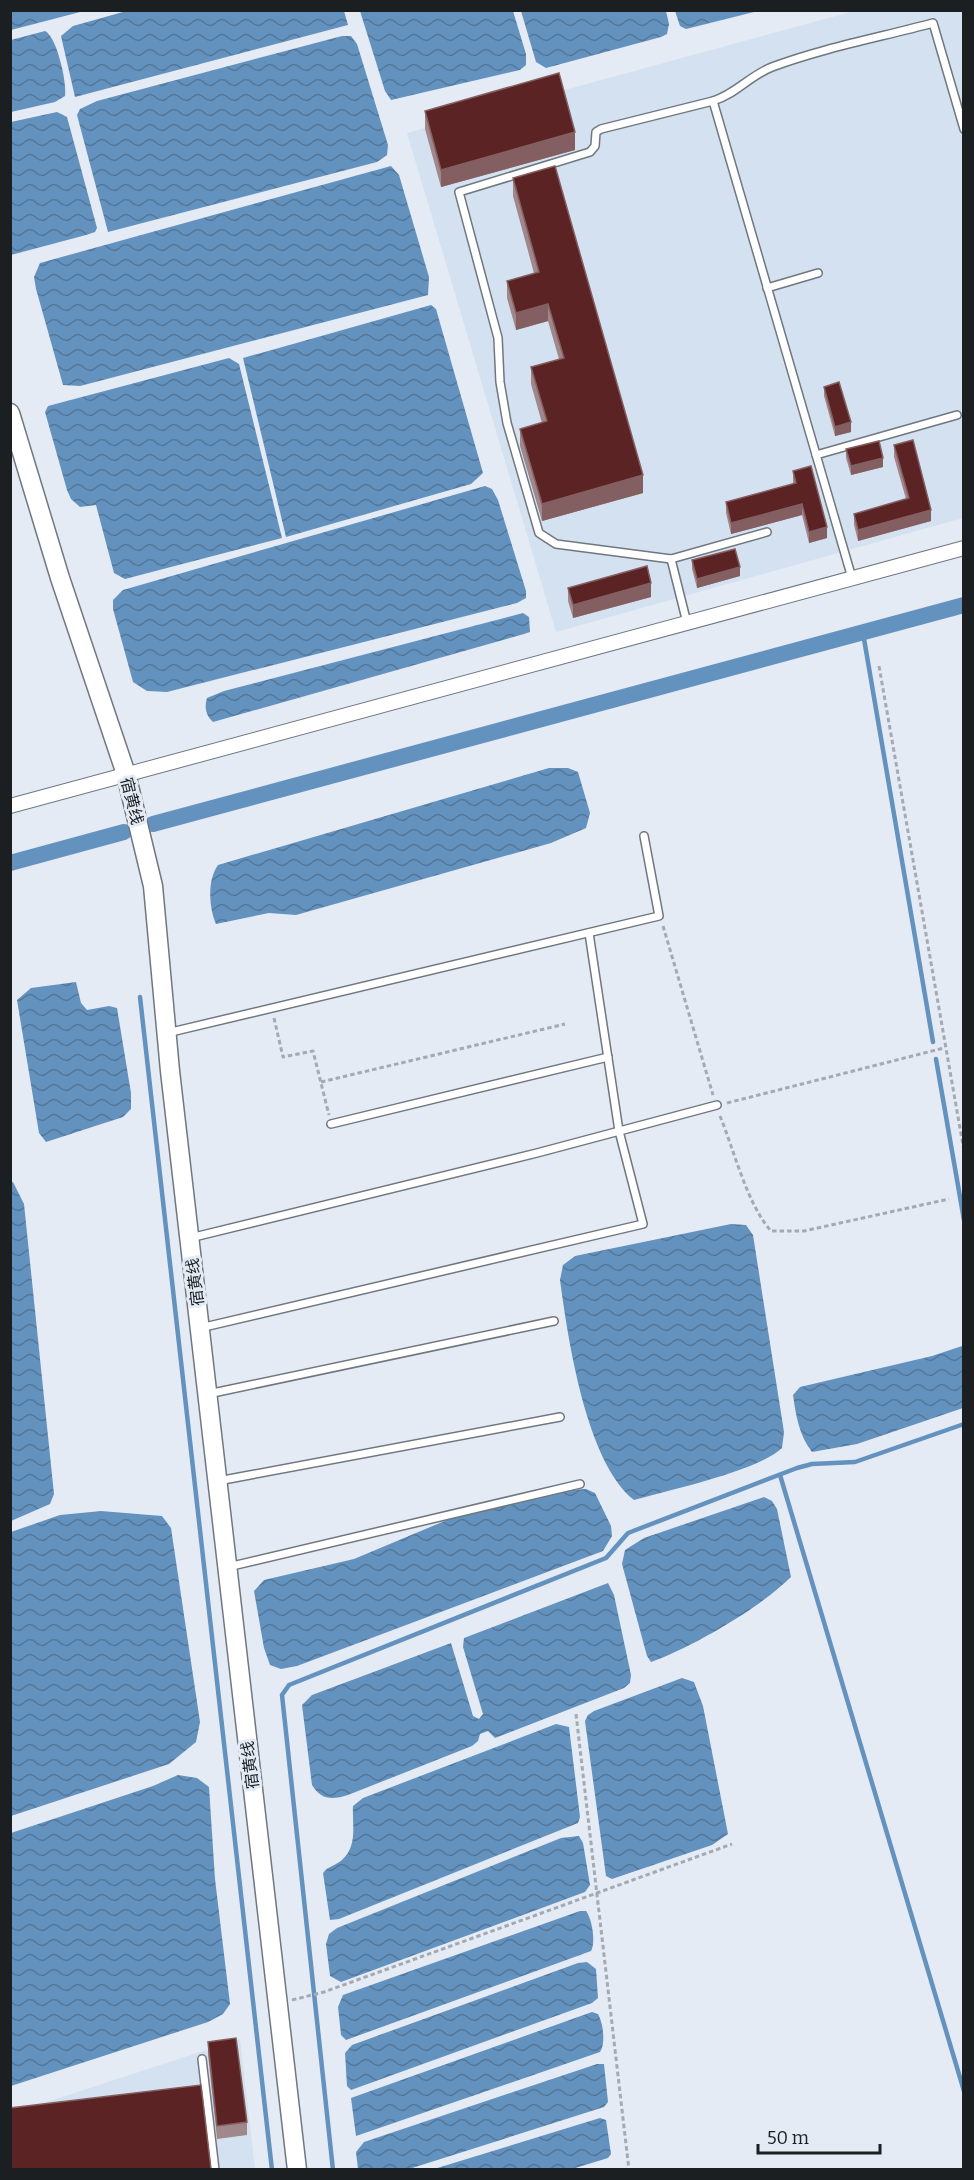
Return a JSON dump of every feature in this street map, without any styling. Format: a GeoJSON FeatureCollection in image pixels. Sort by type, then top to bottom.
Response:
{"type":"FeatureCollection","features":[{"type":"Feature","properties":{"kind":"main road","name":"宿黄线"},"geometry":{"type":"LineString","coordinates":[[10,413],[60,578],[126,774],[153,886],[200,1328],[297,2169]]}},
{"type":"Feature","properties":{"kind":"street"},"geometry":{"type":"LineString","coordinates":[[10,806],[963,548]]}},
{"type":"Feature","properties":{"kind":"lane"},"geometry":{"type":"LineString","coordinates":[[767,532],[671,560],[556,544],[539,532],[507,423],[495,327],[459,192],[590,152],[595,146],[596,132],[601,129],[730,96],[744,82],[773,67],[933,23],[963,129]]}},
{"type":"Feature","properties":{"kind":"lane"},"geometry":{"type":"LineString","coordinates":[[713,101],[852,578]]}},
{"type":"Feature","properties":{"kind":"lane"},"geometry":{"type":"LineString","coordinates":[[767,288],[818,273]]}},
{"type":"Feature","properties":{"kind":"lane"},"geometry":{"type":"LineString","coordinates":[[816,455],[957,415]]}},
{"type":"Feature","properties":{"kind":"lane"},"geometry":{"type":"LineString","coordinates":[[671,560],[687,623]]}},
{"type":"Feature","properties":{"kind":"lane"},"geometry":{"type":"LineString","coordinates":[[167,1033],[659,916],[644,836]]}},
{"type":"Feature","properties":{"kind":"lane"},"geometry":{"type":"LineString","coordinates":[[200,1328],[643,1224],[619,1131],[589,933]]}},
{"type":"Feature","properties":{"kind":"lane"},"geometry":{"type":"LineString","coordinates":[[331,1124],[608,1057]]}},
{"type":"Feature","properties":{"kind":"lane"},"geometry":{"type":"LineString","coordinates":[[190,1238],[717,1106]]}},
{"type":"Feature","properties":{"kind":"lane"},"geometry":{"type":"LineString","coordinates":[[208,1394],[554,1321]]}},
{"type":"Feature","properties":{"kind":"lane"},"geometry":{"type":"LineString","coordinates":[[218,1481],[560,1417]]}},
{"type":"Feature","properties":{"kind":"lane"},"geometry":{"type":"LineString","coordinates":[[228,1567],[580,1484]]}},
{"type":"Feature","properties":{"kind":"lane"},"geometry":{"type":"LineString","coordinates":[[202,2059],[215,2169]]}},
{"type":"Feature","properties":{"kind":"path"},"geometry":{"type":"LineString","coordinates":[[879,666],[963,1152]]}},
{"type":"Feature","properties":{"kind":"path"},"geometry":{"type":"LineString","coordinates":[[659,916],[717,1106],[755,1205],[763,1222],[771,1231],[804,1231],[949,1199]]}},
{"type":"Feature","properties":{"kind":"path"},"geometry":{"type":"LineString","coordinates":[[272,1008],[283,1058],[313,1050],[331,1124]]}},
{"type":"Feature","properties":{"kind":"path"},"geometry":{"type":"LineString","coordinates":[[321,1082],[565,1024]]}},
{"type":"Feature","properties":{"kind":"path"},"geometry":{"type":"LineString","coordinates":[[717,1106],[944,1048]]}},
{"type":"Feature","properties":{"kind":"path"},"geometry":{"type":"LineString","coordinates":[[576,1714],[629,2169]]}},
{"type":"Feature","properties":{"kind":"path"},"geometry":{"type":"LineString","coordinates":[[307,1996],[732,1844]]}},
{"type":"Feature","properties":{"kind":"shaded area"},"geometry":{"type":"Polygon","coordinates":[[[854,11],[963,11],[963,518],[556,632],[407,133],[854,11]]]}},
{"type":"Feature","properties":{"kind":"shaded area"},"geometry":{"type":"Polygon","coordinates":[[[240,2039],[255,2169],[11,2169],[10,2114],[240,2039]]]}},
{"type":"Feature","properties":{"kind":"water"},"geometry":{"type":"Polygon","coordinates":[[[11,10],[84,10],[84,11],[11,30],[11,10]]]}},
{"type":"Feature","properties":{"kind":"water"},"geometry":{"type":"Polygon","coordinates":[[[130,10],[344,11],[348,25],[75,97],[61,36],[73,26],[130,10]]]}},
{"type":"Feature","properties":{"kind":"water"},"geometry":{"type":"Polygon","coordinates":[[[675,10],[758,11],[686,29],[680,26],[675,10]]]}},
{"type":"Feature","properties":{"kind":"water"},"geometry":{"type":"Polygon","coordinates":[[[360,11],[513,11],[526,54],[526,65],[520,70],[391,100],[385,91],[360,11]]]}},
{"type":"Feature","properties":{"kind":"water"},"geometry":{"type":"Polygon","coordinates":[[[521,11],[666,11],[669,24],[667,34],[661,37],[546,68],[536,62],[521,11]]]}},
{"type":"Feature","properties":{"kind":"water"},"geometry":{"type":"Polygon","coordinates":[[[45,31],[57,51],[65,96],[55,102],[11,112],[11,40],[45,31]]]}},
{"type":"Feature","properties":{"kind":"water"},"geometry":{"type":"Polygon","coordinates":[[[342,36],[351,36],[357,44],[388,145],[387,155],[377,162],[108,232],[77,115],[80,109],[97,101],[342,36]]]}},
{"type":"Feature","properties":{"kind":"water"},"geometry":{"type":"Polygon","coordinates":[[[57,112],[67,117],[97,228],[95,232],[86,235],[11,255],[11,122],[57,112]]]}},
{"type":"Feature","properties":{"kind":"water"},"geometry":{"type":"Polygon","coordinates":[[[391,166],[399,175],[429,277],[428,295],[80,386],[63,385],[36,289],[34,277],[40,263],[391,166]]]}},
{"type":"Feature","properties":{"kind":"water"},"geometry":{"type":"Polygon","coordinates":[[[431,305],[436,309],[483,473],[471,484],[286,537],[243,358],[431,305]]]}},
{"type":"Feature","properties":{"kind":"water"},"geometry":{"type":"Polygon","coordinates":[[[229,358],[239,364],[282,538],[125,579],[114,573],[96,505],[80,507],[71,499],[45,412],[48,406],[229,358]]]}},
{"type":"Feature","properties":{"kind":"water"},"geometry":{"type":"Polygon","coordinates":[[[485,486],[492,489],[498,500],[526,591],[526,598],[517,603],[167,692],[147,691],[133,682],[113,609],[113,600],[123,590],[485,486]]]}},
{"type":"Feature","properties":{"kind":"water"},"geometry":{"type":"Polygon","coordinates":[[[523,613],[529,617],[530,632],[524,634],[213,722],[206,711],[207,698],[224,691],[523,613]]]}},
{"type":"Feature","properties":{"kind":"water"},"geometry":{"type":"Polygon","coordinates":[[[549,768],[568,768],[578,772],[590,813],[586,828],[551,843],[296,915],[269,913],[216,924],[210,894],[212,878],[218,865],[549,768]]]}},
{"type":"Feature","properties":{"kind":"water"},"geometry":{"type":"Polygon","coordinates":[[[76,982],[81,1003],[87,1010],[109,1006],[117,1008],[131,1093],[131,1109],[123,1117],[46,1142],[39,1133],[17,1000],[31,988],[76,982]]]}},
{"type":"Feature","properties":{"kind":"water"},"geometry":{"type":"Polygon","coordinates":[[[11,1182],[24,1204],[54,1494],[50,1504],[11,1521],[11,1182]]]}},
{"type":"Feature","properties":{"kind":"water"},"geometry":{"type":"Polygon","coordinates":[[[731,1224],[746,1225],[753,1235],[784,1432],[782,1448],[734,1472],[634,1500],[617,1482],[603,1458],[582,1398],[568,1334],[560,1280],[563,1265],[575,1256],[731,1224]]]}},
{"type":"Feature","properties":{"kind":"water"},"geometry":{"type":"Polygon","coordinates":[[[962,1346],[963,1408],[857,1444],[812,1452],[804,1439],[795,1410],[793,1395],[800,1387],[932,1356],[962,1346]]]}},
{"type":"Feature","properties":{"kind":"water"},"geometry":{"type":"Polygon","coordinates":[[[586,1489],[595,1493],[611,1526],[612,1536],[603,1551],[297,1666],[281,1669],[270,1665],[264,1648],[254,1591],[264,1580],[354,1559],[447,1520],[571,1490],[586,1489]]]}},
{"type":"Feature","properties":{"kind":"water"},"geometry":{"type":"Polygon","coordinates":[[[764,1497],[772,1501],[777,1509],[791,1577],[744,1614],[686,1647],[651,1662],[647,1656],[622,1564],[625,1550],[644,1538],[764,1497]]]}},
{"type":"Feature","properties":{"kind":"water"},"geometry":{"type":"Polygon","coordinates":[[[101,1511],[162,1516],[171,1528],[200,1722],[196,1742],[169,1764],[11,1816],[11,1532],[60,1515],[101,1511]]]}},
{"type":"Feature","properties":{"kind":"water"},"geometry":{"type":"Polygon","coordinates":[[[608,1583],[614,1595],[631,1675],[630,1683],[624,1688],[495,1738],[488,1731],[480,1734],[478,1741],[472,1746],[348,1795],[327,1798],[315,1790],[312,1785],[302,1705],[312,1695],[451,1643],[473,1716],[479,1719],[483,1714],[463,1647],[464,1638],[608,1583]]]}},
{"type":"Feature","properties":{"kind":"water"},"geometry":{"type":"Polygon","coordinates":[[[682,1678],[694,1682],[703,1706],[728,1834],[712,1845],[612,1879],[606,1876],[585,1721],[594,1711],[682,1678]]]}},
{"type":"Feature","properties":{"kind":"water"},"geometry":{"type":"Polygon","coordinates":[[[556,1724],[569,1727],[580,1817],[578,1823],[339,1919],[330,1920],[323,1873],[342,1860],[350,1848],[353,1834],[353,1806],[363,1798],[556,1724]]]}},
{"type":"Feature","properties":{"kind":"water"},"geometry":{"type":"Polygon","coordinates":[[[178,1775],[197,1778],[209,1787],[215,1879],[230,2004],[223,2014],[208,2022],[11,2086],[11,1833],[153,1786],[178,1775]]]}},
{"type":"Feature","properties":{"kind":"water"},"geometry":{"type":"Polygon","coordinates":[[[579,1836],[583,1843],[590,1885],[585,1892],[341,1982],[330,1976],[326,1944],[329,1934],[337,1928],[561,1838],[579,1836]]]}},
{"type":"Feature","properties":{"kind":"water"},"geometry":{"type":"Polygon","coordinates":[[[580,1911],[586,1911],[592,1925],[591,1951],[346,2040],[341,2035],[338,2007],[343,1995],[580,1911]]]}},
{"type":"Feature","properties":{"kind":"water"},"geometry":{"type":"Polygon","coordinates":[[[587,1962],[596,1969],[598,1998],[592,2003],[351,2090],[347,2086],[345,2053],[352,2045],[578,1963],[587,1962]]]}},
{"type":"Feature","properties":{"kind":"water"},"geometry":{"type":"Polygon","coordinates":[[[592,2012],[598,2014],[602,2028],[603,2044],[600,2052],[356,2136],[351,2098],[592,2012]]]}},
{"type":"Feature","properties":{"kind":"water"},"geometry":{"type":"Polygon","coordinates":[[[597,2064],[604,2064],[608,2102],[604,2107],[409,2169],[358,2169],[356,2152],[364,2142],[597,2064]]]}},
{"type":"Feature","properties":{"kind":"water"},"geometry":{"type":"Polygon","coordinates":[[[600,2118],[606,2120],[611,2154],[608,2158],[572,2169],[434,2169],[600,2118]]]}},
{"type":"Feature","properties":{"kind":"building"},"geometry":{"type":"Polygon","coordinates":[[[559,73],[575,132],[441,170],[425,111],[559,73]]]}},
{"type":"Feature","properties":{"kind":"building"},"geometry":{"type":"Polygon","coordinates":[[[555,166],[643,475],[542,504],[520,429],[547,421],[531,367],[564,358],[548,304],[516,313],[507,281],[539,272],[513,178],[555,166]]]}},
{"type":"Feature","properties":{"kind":"building"},"geometry":{"type":"Polygon","coordinates":[[[839,382],[851,422],[835,427],[824,387],[839,382]]]}},
{"type":"Feature","properties":{"kind":"building"},"geometry":{"type":"Polygon","coordinates":[[[913,440],[931,510],[858,530],[854,514],[909,498],[894,445],[913,440]]]}},
{"type":"Feature","properties":{"kind":"building"},"geometry":{"type":"Polygon","coordinates":[[[879,441],[883,458],[851,466],[846,449],[879,441]]]}},
{"type":"Feature","properties":{"kind":"building"},"geometry":{"type":"Polygon","coordinates":[[[811,466],[827,527],[809,532],[802,504],[731,523],[726,502],[796,483],[793,471],[811,466]]]}},
{"type":"Feature","properties":{"kind":"building"},"geometry":{"type":"Polygon","coordinates":[[[735,549],[740,567],[697,579],[692,560],[735,549]]]}},
{"type":"Feature","properties":{"kind":"building"},"geometry":{"type":"Polygon","coordinates":[[[647,566],[651,583],[573,605],[568,588],[647,566]]]}},
{"type":"Feature","properties":{"kind":"building"},"geometry":{"type":"Polygon","coordinates":[[[236,2038],[247,2122],[217,2126],[208,2042],[236,2038]]]}},
{"type":"Feature","properties":{"kind":"building"},"geometry":{"type":"Polygon","coordinates":[[[201,2085],[211,2169],[10,2169],[10,2108],[201,2085]]]}},
{"type":"Feature","properties":{"kind":"waterway"},"geometry":{"type":"LineString","coordinates":[[153,824],[964,605]]}},
{"type":"Feature","properties":{"kind":"waterway"},"geometry":{"type":"LineString","coordinates":[[863,633],[933,1042]]}},
{"type":"Feature","properties":{"kind":"waterway"},"geometry":{"type":"LineString","coordinates":[[10,863],[124,832]]}},
{"type":"Feature","properties":{"kind":"waterway"},"geometry":{"type":"LineString","coordinates":[[140,997],[272,2170]]}},
{"type":"Feature","properties":{"kind":"waterway"},"geometry":{"type":"LineString","coordinates":[[936,1059],[964,1220]]}},
{"type":"Feature","properties":{"kind":"waterway"},"geometry":{"type":"LineString","coordinates":[[333,2170],[282,1695],[289,1685],[606,1558],[628,1533],[797,1468],[812,1464],[855,1462],[964,1424]]}},
{"type":"Feature","properties":{"kind":"waterway"},"geometry":{"type":"LineString","coordinates":[[780,1475],[964,2091]]}}]}
